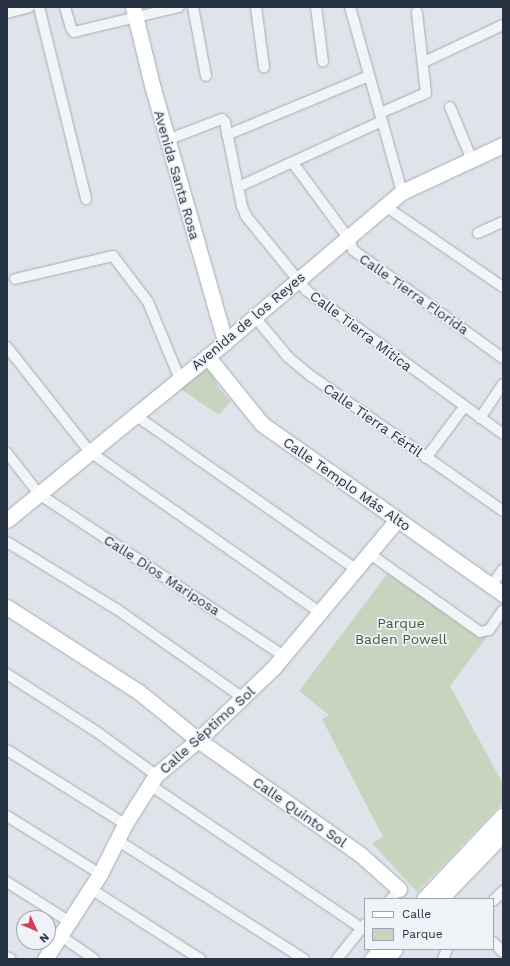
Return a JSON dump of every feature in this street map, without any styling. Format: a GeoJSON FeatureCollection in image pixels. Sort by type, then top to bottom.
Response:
{"type":"FeatureCollection","features":[{"type":"Feature","properties":{"kind":"street"},"geometry":{"type":"LineString","coordinates":[[7,13],[28,7]]}},
{"type":"Feature","properties":{"kind":"street"},"geometry":{"type":"LineString","coordinates":[[39,7],[86,199]]}},
{"type":"Feature","properties":{"kind":"street"},"geometry":{"type":"LineString","coordinates":[[65,7],[71,28],[74,32],[135,13],[179,7]]}},
{"type":"Feature","properties":{"kind":"street"},"geometry":{"type":"LineString","coordinates":[[193,7],[206,76]]}},
{"type":"Feature","properties":{"kind":"street"},"geometry":{"type":"LineString","coordinates":[[256,7],[264,67]]}},
{"type":"Feature","properties":{"kind":"street"},"geometry":{"type":"LineString","coordinates":[[316,7],[323,62]]}},
{"type":"Feature","properties":{"kind":"street"},"geometry":{"type":"LineString","coordinates":[[350,7],[402,192]]}},
{"type":"Feature","properties":{"kind":"street","name":"Avenida Santa Rosa"},"geometry":{"type":"LineString","coordinates":[[135,13],[167,140],[225,342]]}},
{"type":"Feature","properties":{"kind":"street"},"geometry":{"type":"LineString","coordinates":[[238,187],[293,163],[426,94],[424,62],[417,13]]}},
{"type":"Feature","properties":{"kind":"street"},"geometry":{"type":"LineString","coordinates":[[424,62],[503,25]]}},
{"type":"Feature","properties":{"kind":"street"},"geometry":{"type":"LineString","coordinates":[[227,135],[369,76]]}},
{"type":"Feature","properties":{"kind":"street"},"geometry":{"type":"LineString","coordinates":[[450,107],[472,160]]}},
{"type":"Feature","properties":{"kind":"street","name":"Calle Tierra Mítica"},"geometry":{"type":"LineString","coordinates":[[167,140],[218,120],[225,122],[238,187],[246,216],[299,278],[307,290],[325,305],[503,434]]}},
{"type":"Feature","properties":{"kind":"street","name":"Avenida de los Reyes"},"geometry":{"type":"LineString","coordinates":[[7,520],[179,378],[225,342],[299,278],[349,239],[402,192],[503,145]]}},
{"type":"Feature","properties":{"kind":"street","name":"Calle Tierra Florida"},"geometry":{"type":"LineString","coordinates":[[293,163],[349,239],[353,250],[503,358]]}},
{"type":"Feature","properties":{"kind":"street"},"geometry":{"type":"LineString","coordinates":[[385,206],[503,287]]}},
{"type":"Feature","properties":{"kind":"street"},"geometry":{"type":"LineString","coordinates":[[478,233],[503,222]]}},
{"type":"Feature","properties":{"kind":"street"},"geometry":{"type":"LineString","coordinates":[[15,279],[113,256],[148,302],[179,378]]}},
{"type":"Feature","properties":{"kind":"street","name":"Calle Tierra Fértil"},"geometry":{"type":"LineString","coordinates":[[254,316],[288,357],[311,376],[503,511]]}},
{"type":"Feature","properties":{"kind":"street"},"geometry":{"type":"LineString","coordinates":[[7,347],[90,452],[321,613]]}},
{"type":"Feature","properties":{"kind":"street","name":"Calle Templo Más Alto"},"geometry":{"type":"LineString","coordinates":[[208,356],[262,424],[396,520],[497,589]]}},
{"type":"Feature","properties":{"kind":"street"},"geometry":{"type":"LineString","coordinates":[[480,418],[503,384]]}},
{"type":"Feature","properties":{"kind":"street"},"geometry":{"type":"LineString","coordinates":[[426,458],[464,407]]}},
{"type":"Feature","properties":{"kind":"street"},"geometry":{"type":"LineString","coordinates":[[135,415],[357,570]]}},
{"type":"Feature","properties":{"kind":"street","name":"Calle Dios Mariposa"},"geometry":{"type":"LineString","coordinates":[[7,453],[39,494],[284,656]]}},
{"type":"Feature","properties":{"kind":"street","name":"Calle Séptimo Sol"},"geometry":{"type":"LineString","coordinates":[[45,959],[91,889],[125,824],[153,780],[243,698],[284,656],[357,570],[396,520]]}},
{"type":"Feature","properties":{"kind":"street"},"geometry":{"type":"LineString","coordinates":[[7,542],[118,610],[243,698]]}},
{"type":"Feature","properties":{"kind":"street"},"geometry":{"type":"LineString","coordinates":[[370,554],[480,632],[489,630],[503,610]]}},
{"type":"Feature","properties":{"kind":"street"},"geometry":{"type":"LineString","coordinates":[[497,589],[503,569]]}},
{"type":"Feature","properties":{"kind":"street","name":"Calle Quinto Sol"},"geometry":{"type":"LineString","coordinates":[[7,606],[139,692],[198,740],[361,855],[395,894]]}},
{"type":"Feature","properties":{"kind":"street"},"geometry":{"type":"LineString","coordinates":[[7,674],[97,732],[153,780],[363,926],[337,959]]}},
{"type":"Feature","properties":{"kind":"street"},"geometry":{"type":"LineString","coordinates":[[7,750],[125,824]]}},
{"type":"Feature","properties":{"kind":"street"},"geometry":{"type":"LineString","coordinates":[[425,898],[503,815]]}},
{"type":"Feature","properties":{"kind":"street"},"geometry":{"type":"LineString","coordinates":[[7,816],[100,874]]}},
{"type":"Feature","properties":{"kind":"street"},"geometry":{"type":"LineString","coordinates":[[441,898],[503,834]]}},
{"type":"Feature","properties":{"kind":"street"},"geometry":{"type":"LineString","coordinates":[[117,840],[304,959]]}},
{"type":"Feature","properties":{"kind":"street"},"geometry":{"type":"LineString","coordinates":[[7,882],[70,922]]}},
{"type":"Feature","properties":{"kind":"street"},"geometry":{"type":"LineString","coordinates":[[91,889],[200,959]]}},
{"type":"Feature","properties":{"kind":"street"},"geometry":{"type":"LineString","coordinates":[[494,900],[503,891]]}},
{"type":"Feature","properties":{"kind":"street"},"geometry":{"type":"LineString","coordinates":[[61,936],[94,959]]}},
{"type":"Feature","properties":{"kind":"street"},"geometry":{"type":"LineString","coordinates":[[494,943],[503,952]]}},
{"type":"Feature","properties":{"kind":"street"},"geometry":{"type":"LineString","coordinates":[[372,959],[379,950]]}},
{"type":"Feature","properties":{"kind":"street"},"geometry":{"type":"LineString","coordinates":[[386,959],[393,950]]}},
{"type":"Feature","properties":{"kind":"street"},"geometry":{"type":"LineString","coordinates":[[7,956],[11,959]]}},
{"type":"Feature","properties":{"kind":"green space"},"geometry":{"type":"Polygon","coordinates":[[[206,361],[218,387],[231,401],[219,415],[175,385],[206,361]]]}},
{"type":"Feature","properties":{"kind":"green space","name":"Parque Baden Powell"},"geometry":{"type":"Polygon","coordinates":[[[391,569],[488,635],[450,686],[503,784],[503,802],[417,892],[372,843],[383,837],[322,719],[329,715],[299,691],[391,569]]]}}]}
